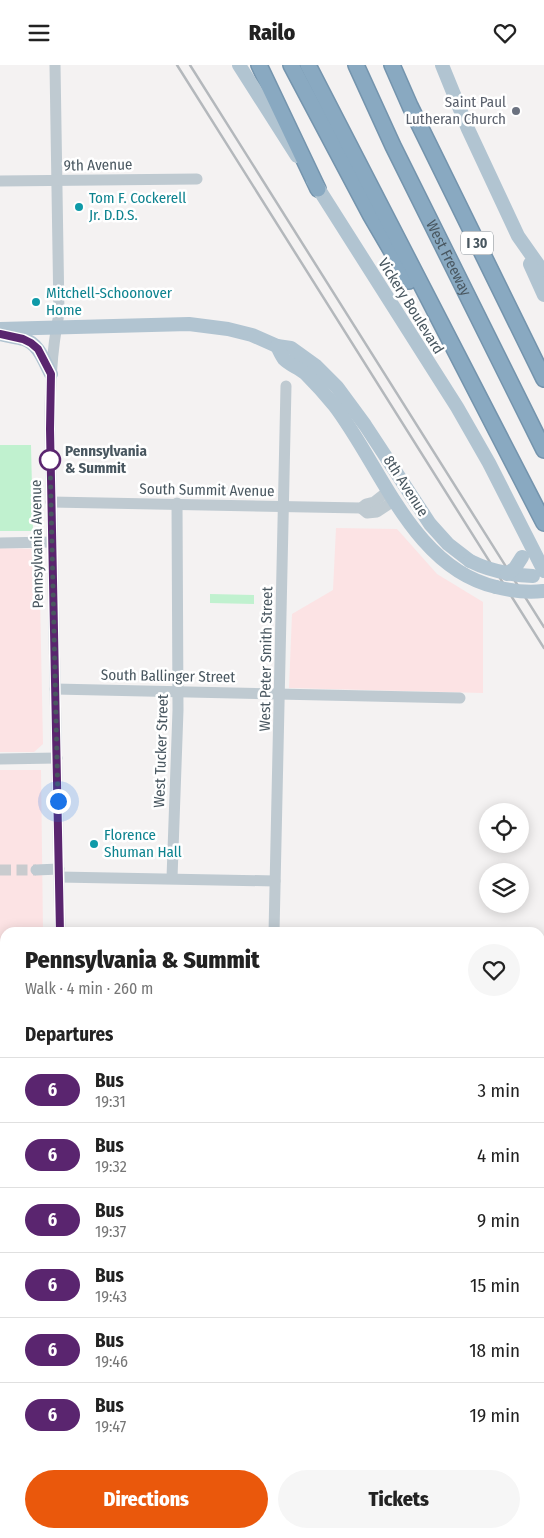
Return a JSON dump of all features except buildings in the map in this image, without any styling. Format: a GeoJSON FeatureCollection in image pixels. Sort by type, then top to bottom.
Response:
{"type":"FeatureCollection","features":[{"type":"Feature","properties":{"kind":"highway"},"geometry":{"type":"LineString","coordinates":[[259,65],[318,189]]}},
{"type":"Feature","properties":{"kind":"highway"},"geometry":{"type":"LineString","coordinates":[[291,65],[371,216],[506,449]]}},
{"type":"Feature","properties":{"kind":"highway"},"geometry":{"type":"LineString","coordinates":[[308,65],[544,523]]}},
{"type":"Feature","properties":{"kind":"highway","name":"West Freeway"},"geometry":{"type":"LineString","coordinates":[[356,65],[393,146],[544,449]]}},
{"type":"Feature","properties":{"kind":"highway","name":"I 30"},"geometry":{"type":"LineString","coordinates":[[392,65],[410,106],[544,379]]}},
{"type":"Feature","properties":{"kind":"main road","name":"Vickery Boulevard"},"geometry":{"type":"LineString","coordinates":[[239,65],[457,407],[489,463],[522,528],[540,574]]}},
{"type":"Feature","properties":{"kind":"main road"},"geometry":{"type":"LineString","coordinates":[[442,65],[468,129],[544,295]]}},
{"type":"Feature","properties":{"kind":"main road"},"geometry":{"type":"LineString","coordinates":[[518,236],[544,273]]}},
{"type":"Feature","properties":{"kind":"main road","name":"8th Avenue"},"geometry":{"type":"LineString","coordinates":[[0,329],[189,324],[239,331],[276,345],[291,348],[316,366],[337,387],[365,425],[430,524],[448,544],[470,561],[494,571],[507,574],[540,574]]}},
{"type":"Feature","properties":{"kind":"main road"},"geometry":{"type":"LineString","coordinates":[[0,334],[23,339],[31,343],[38,349],[51,374]]}},
{"type":"Feature","properties":{"kind":"main road","name":"8th Avenue"},"geometry":{"type":"LineString","coordinates":[[276,345],[284,358],[305,374],[335,406],[418,534],[437,555],[456,570],[483,583],[515,591],[531,593],[543,591]]}},
{"type":"Feature","properties":{"kind":"main road"},"geometry":{"type":"LineString","coordinates":[[507,574],[515,568],[522,557],[522,528]]}},
{"type":"Feature","properties":{"kind":"street","name":"Pennsylvania Avenue"},"geometry":{"type":"LineString","coordinates":[[55,65],[59,314],[54,338],[51,374],[50,429],[60,927]]}},
{"type":"Feature","properties":{"kind":"street","name":"9th Avenue"},"geometry":{"type":"LineString","coordinates":[[0,181],[197,179]]}},
{"type":"Feature","properties":{"kind":"street","name":"West Peter Smith Street"},"geometry":{"type":"LineString","coordinates":[[274,927],[286,386]]}},
{"type":"Feature","properties":{"kind":"street","name":"South Summit Avenue"},"geometry":{"type":"LineString","coordinates":[[52,502],[361,507],[392,495]]}},
{"type":"Feature","properties":{"kind":"street","name":"West Tucker Street"},"geometry":{"type":"LineString","coordinates":[[172,879],[178,691],[177,503]]}},
{"type":"Feature","properties":{"kind":"street"},"geometry":{"type":"LineString","coordinates":[[0,543],[52,542]]}},
{"type":"Feature","properties":{"kind":"street","name":"South Ballinger Street"},"geometry":{"type":"LineString","coordinates":[[55,689],[460,698]]}},
{"type":"Feature","properties":{"kind":"street"},"geometry":{"type":"LineString","coordinates":[[0,759],[57,758]]}},
{"type":"Feature","properties":{"kind":"street"},"geometry":{"type":"LineString","coordinates":[[36,870],[172,879],[275,881]]}},
{"type":"Feature","properties":{"kind":"shaded area"},"geometry":{"type":"Polygon","coordinates":[[[336,528],[397,529],[437,574],[483,602],[483,693],[289,688],[292,614],[333,590],[336,528]]]}},
{"type":"Feature","properties":{"kind":"shaded area"},"geometry":{"type":"Polygon","coordinates":[[[0,548],[39,549],[43,744],[34,752],[0,752],[0,548]]]}},
{"type":"Feature","properties":{"kind":"shaded area"},"geometry":{"type":"Polygon","coordinates":[[[0,770],[41,770],[43,927],[0,927],[0,770]]]}},
{"type":"Feature","properties":{"kind":"green space"},"geometry":{"type":"Polygon","coordinates":[[[0,445],[31,445],[33,531],[0,531],[0,445]]]}},
{"type":"Feature","properties":{"kind":"green space"},"geometry":{"type":"Polygon","coordinates":[[[210,594],[254,595],[254,604],[210,603],[210,594]]]}},
{"type":"Feature","properties":{"kind":"tunnel"},"geometry":{"type":"LineString","coordinates":[[0,870],[36,870]]}},
{"type":"Feature","properties":{"kind":"railway"},"geometry":{"type":"LineString","coordinates":[[177,65],[544,648]]}},
{"type":"Feature","properties":{"kind":"railway"},"geometry":{"type":"LineString","coordinates":[[190,65],[544,627]]}},
{"type":"Feature","properties":{"kind":"bus line","name":"6"},"geometry":{"type":"LineString","coordinates":[[0,334],[23,339],[31,343],[38,349],[51,374],[50,429],[60,927]]}},
{"type":"Feature","properties":{"kind":"place","name":"Saint Paul Lutheran Church"},"geometry":{"type":"Point","coordinates":[516,111]}},
{"type":"Feature","properties":{"kind":"place","name":"Tom F. Cockerell Jr. D.D.S."},"geometry":{"type":"Point","coordinates":[79,207]}},
{"type":"Feature","properties":{"kind":"place","name":"Mitchell-Schoonover Home"},"geometry":{"type":"Point","coordinates":[36,302]}},
{"type":"Feature","properties":{"kind":"place","name":"Pennsylvania & Summit"},"geometry":{"type":"Point","coordinates":[50,460]}},
{"type":"Feature","properties":{"kind":"place","name":"Florence Shuman Hall"},"geometry":{"type":"Point","coordinates":[94,844]}},
{"type":"Feature","properties":{"kind":"route"},"geometry":{"type":"LineString","coordinates":[[50,460],[58,801]]}}]}
